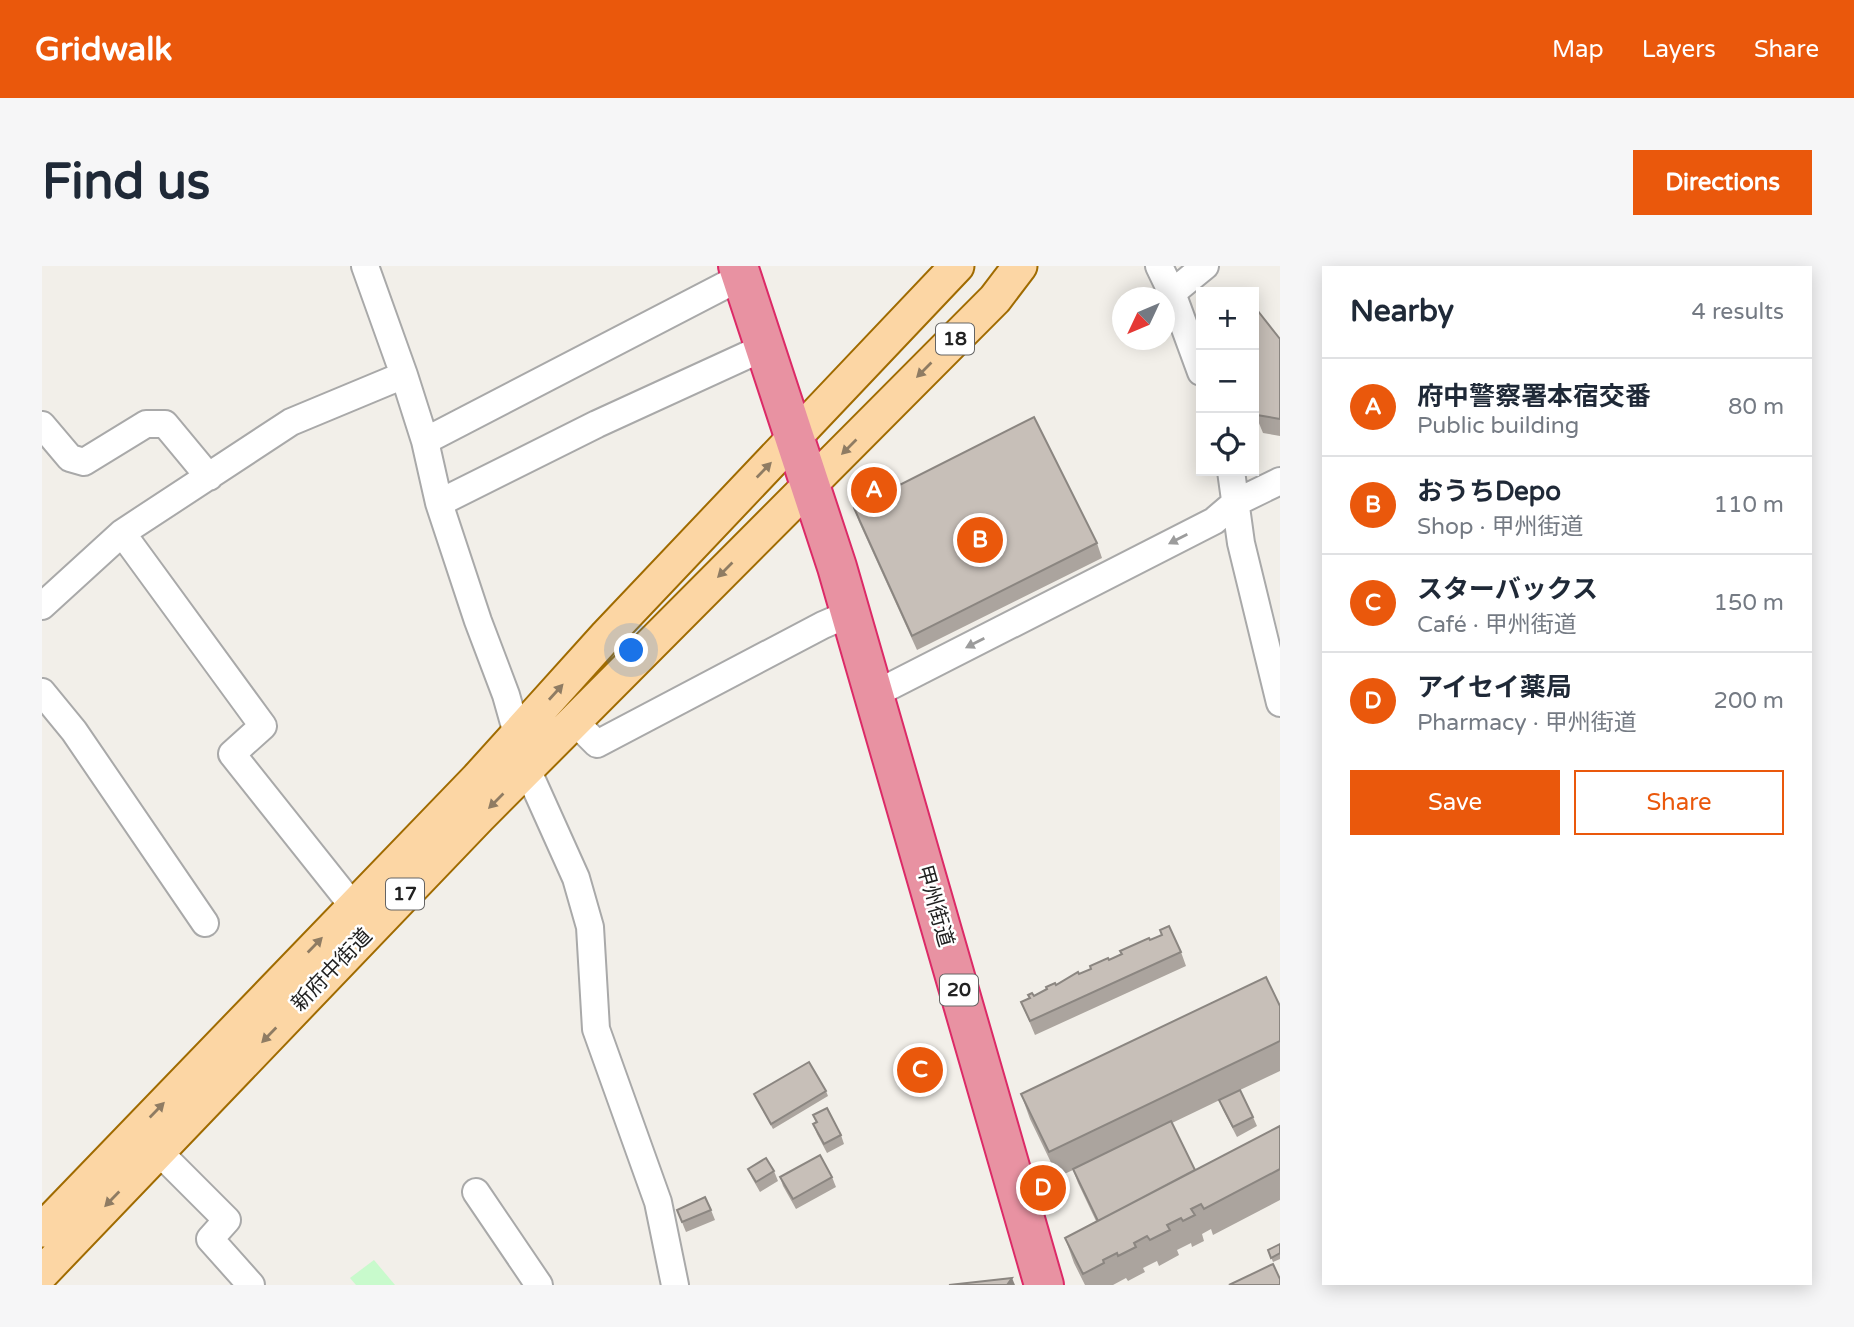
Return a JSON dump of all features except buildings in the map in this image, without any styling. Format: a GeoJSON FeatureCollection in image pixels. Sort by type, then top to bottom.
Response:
{"type":"FeatureCollection","features":[{"type":"Feature","properties":{"kind":"highway","name":"20"},"geometry":{"type":"LineString","coordinates":[[740,272],[811,485]]}},
{"type":"Feature","properties":{"kind":"highway","name":"甲州街道"},"geometry":{"type":"LineString","coordinates":[[811,485],[851,613],[1044,1285]]}},
{"type":"Feature","properties":{"kind":"main road","name":"18"},"geometry":{"type":"LineString","coordinates":[[794,438],[957,266]]}},
{"type":"Feature","properties":{"kind":"main road","name":"18"},"geometry":{"type":"LineString","coordinates":[[811,485],[995,299],[1020,266]]}},
{"type":"Feature","properties":{"kind":"main road","name":"新府中街道"},"geometry":{"type":"LineString","coordinates":[[45,1221],[478,778],[607,635],[794,438]]}},
{"type":"Feature","properties":{"kind":"main road","name":"新府中街道"},"geometry":{"type":"LineString","coordinates":[[42,1273],[433,865],[811,485]]}},
{"type":"Feature","properties":{"kind":"street"},"geometry":{"type":"LineString","coordinates":[[365,266],[404,375],[425,441],[439,502],[478,621],[506,695],[527,769],[576,878],[590,927],[596,1029],[658,1202],[675,1285]]}},
{"type":"Feature","properties":{"kind":"street"},"geometry":{"type":"LineString","coordinates":[[1159,266],[1169,287]]}},
{"type":"Feature","properties":{"kind":"street"},"geometry":{"type":"LineString","coordinates":[[1175,291],[1205,266]]}},
{"type":"Feature","properties":{"kind":"street"},"geometry":{"type":"LineString","coordinates":[[425,441],[740,272]]}},
{"type":"Feature","properties":{"kind":"street"},"geometry":{"type":"LineString","coordinates":[[1175,301],[1196,358]]}},
{"type":"Feature","properties":{"kind":"street"},"geometry":{"type":"LineString","coordinates":[[439,502],[597,424],[767,352]]}},
{"type":"Feature","properties":{"kind":"street"},"geometry":{"type":"LineString","coordinates":[[42,606],[122,533],[291,422],[404,375]]}},
{"type":"Feature","properties":{"kind":"street"},"geometry":{"type":"LineString","coordinates":[[42,425],[70,458],[84,462],[146,424],[165,424],[209,477]]}},
{"type":"Feature","properties":{"kind":"street"},"geometry":{"type":"LineString","coordinates":[[1232,476],[1241,543],[1280,703]]}},
{"type":"Feature","properties":{"kind":"street"},"geometry":{"type":"LineString","coordinates":[[874,694],[1214,521],[1235,503],[1280,481]]}},
{"type":"Feature","properties":{"kind":"street"},"geometry":{"type":"LineString","coordinates":[[122,533],[263,726],[232,754],[353,906]]}},
{"type":"Feature","properties":{"kind":"street"},"geometry":{"type":"LineString","coordinates":[[575,721],[597,744],[823,625],[851,613]]}},
{"type":"Feature","properties":{"kind":"street"},"geometry":{"type":"LineString","coordinates":[[42,692],[74,731],[205,923]]}},
{"type":"Feature","properties":{"kind":"street"},"geometry":{"type":"LineString","coordinates":[[158,1151],[227,1220],[210,1239],[251,1285]]}},
{"type":"Feature","properties":{"kind":"street"},"geometry":{"type":"LineString","coordinates":[[476,1192],[539,1285]]}},
{"type":"Feature","properties":{"kind":"green space"},"geometry":{"type":"Polygon","coordinates":[[[374,1260],[395,1285],[356,1285],[350,1278],[374,1260]]]}},
{"type":"Feature","properties":{"kind":"place","name":"府中警察署本宿交番"},"geometry":{"type":"Point","coordinates":[874,490]}},
{"type":"Feature","properties":{"kind":"place","name":"おうちDepo"},"geometry":{"type":"Point","coordinates":[980,540]}},
{"type":"Feature","properties":{"kind":"place","name":"スターバックス"},"geometry":{"type":"Point","coordinates":[920,1070]}},
{"type":"Feature","properties":{"kind":"place","name":"アイセイ薬局"},"geometry":{"type":"Point","coordinates":[1043,1188]}}]}
